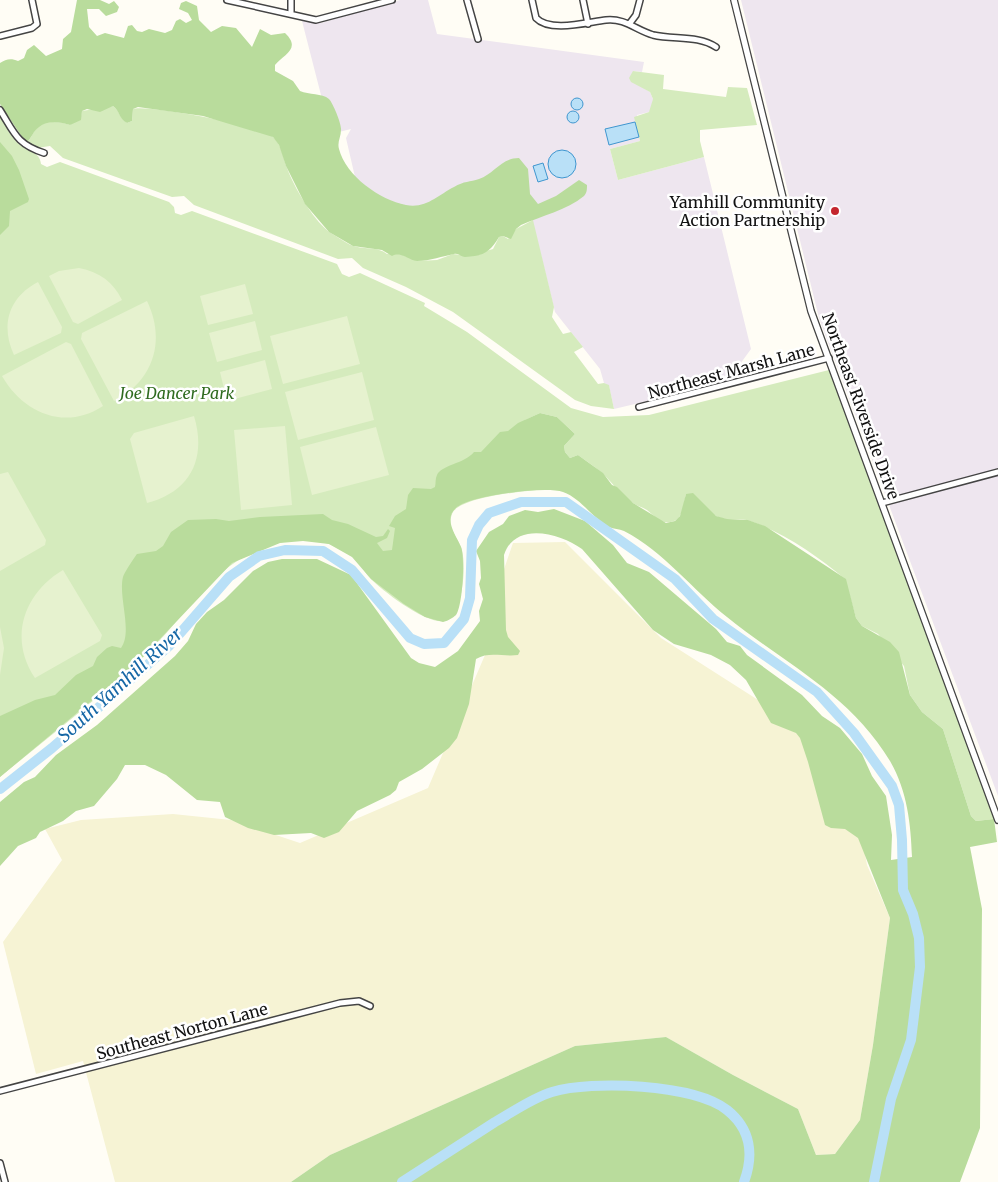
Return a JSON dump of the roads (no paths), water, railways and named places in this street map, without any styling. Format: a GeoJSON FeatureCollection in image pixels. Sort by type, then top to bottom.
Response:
{"type":"FeatureCollection","features":[{"type":"Feature","properties":{"kind":"street"},"geometry":{"type":"LineString","coordinates":[[0,36],[32,28],[37,24],[32,0]]}},
{"type":"Feature","properties":{"kind":"street"},"geometry":{"type":"LineString","coordinates":[[227,0],[316,20],[392,0]]}},
{"type":"Feature","properties":{"kind":"street"},"geometry":{"type":"LineString","coordinates":[[291,0],[291,14]]}},
{"type":"Feature","properties":{"kind":"street"},"geometry":{"type":"LineString","coordinates":[[467,0],[478,39]]}},
{"type":"Feature","properties":{"kind":"street"},"geometry":{"type":"LineString","coordinates":[[532,0],[534,15],[541,22],[576,25],[614,20],[630,23],[652,34],[698,40],[716,47]]}},
{"type":"Feature","properties":{"kind":"street"},"geometry":{"type":"LineString","coordinates":[[583,0],[588,24]]}},
{"type":"Feature","properties":{"kind":"street"},"geometry":{"type":"LineString","coordinates":[[630,23],[636,15],[640,0]]}},
{"type":"Feature","properties":{"kind":"street","name":"Northeast Riverside Drive"},"geometry":{"type":"LineString","coordinates":[[734,0],[811,311],[997,811],[998,820]]}},
{"type":"Feature","properties":{"kind":"street"},"geometry":{"type":"LineString","coordinates":[[0,110],[17,139],[29,148],[44,153]]}},
{"type":"Feature","properties":{"kind":"street","name":"Northeast Marsh Lane"},"geometry":{"type":"LineString","coordinates":[[639,407],[828,358]]}},
{"type":"Feature","properties":{"kind":"street"},"geometry":{"type":"LineString","coordinates":[[882,503],[998,472]]}},
{"type":"Feature","properties":{"kind":"street","name":"Southeast Norton Lane"},"geometry":{"type":"LineString","coordinates":[[0,1091],[340,1003],[359,1001],[370,1006]]}},
{"type":"Feature","properties":{"kind":"street"},"geometry":{"type":"LineString","coordinates":[[0,1163],[5,1182]]}},
{"type":"Feature","properties":{"kind":"water"},"geometry":{"type":"Polygon","coordinates":[[[575,98],[579,98],[583,104],[579,110],[575,110],[571,106],[571,102],[575,98]]]}},
{"type":"Feature","properties":{"kind":"water"},"geometry":{"type":"Polygon","coordinates":[[[571,111],[575,111],[579,117],[575,123],[571,123],[567,119],[567,115],[571,111]]]}},
{"type":"Feature","properties":{"kind":"water"},"geometry":{"type":"Polygon","coordinates":[[[635,122],[639,137],[609,145],[605,129],[635,122]]]}},
{"type":"Feature","properties":{"kind":"water"},"geometry":{"type":"Polygon","coordinates":[[[562,150],[572,154],[576,164],[572,174],[562,178],[552,174],[548,164],[552,154],[562,150]]]}},
{"type":"Feature","properties":{"kind":"water"},"geometry":{"type":"Polygon","coordinates":[[[543,163],[548,179],[538,182],[533,166],[543,163]]]}},
{"type":"Feature","properties":{"kind":"waterway","name":"South Yamhill River"},"geometry":{"type":"LineString","coordinates":[[0,789],[52,748],[169,646],[229,577],[259,556],[285,550],[323,551],[352,570],[410,638],[424,644],[444,643],[464,619],[470,598],[472,540],[479,525],[489,513],[521,502],[566,502],[675,579],[713,619],[817,692],[854,733],[892,786],[899,805],[903,890],[913,914],[919,938],[920,967],[911,1040],[891,1099],[874,1182]]}},
{"type":"Feature","properties":{"kind":"waterway","name":"South Yamhill River"},"geometry":{"type":"LineString","coordinates":[[402,1182],[495,1122],[537,1098],[570,1088],[592,1086],[642,1087],[668,1090],[712,1101],[727,1110],[735,1117],[746,1134],[749,1162],[744,1182]]}},
{"type":"Feature","properties":{"kind":"place","name":"Yamhill Community Action Partnership"},"geometry":{"type":"Point","coordinates":[835,211]}},
{"type":"Feature","properties":{"kind":"park label","name":"Joe Dancer Park"},"geometry":{"type":"Point","coordinates":[177,393]}}]}
